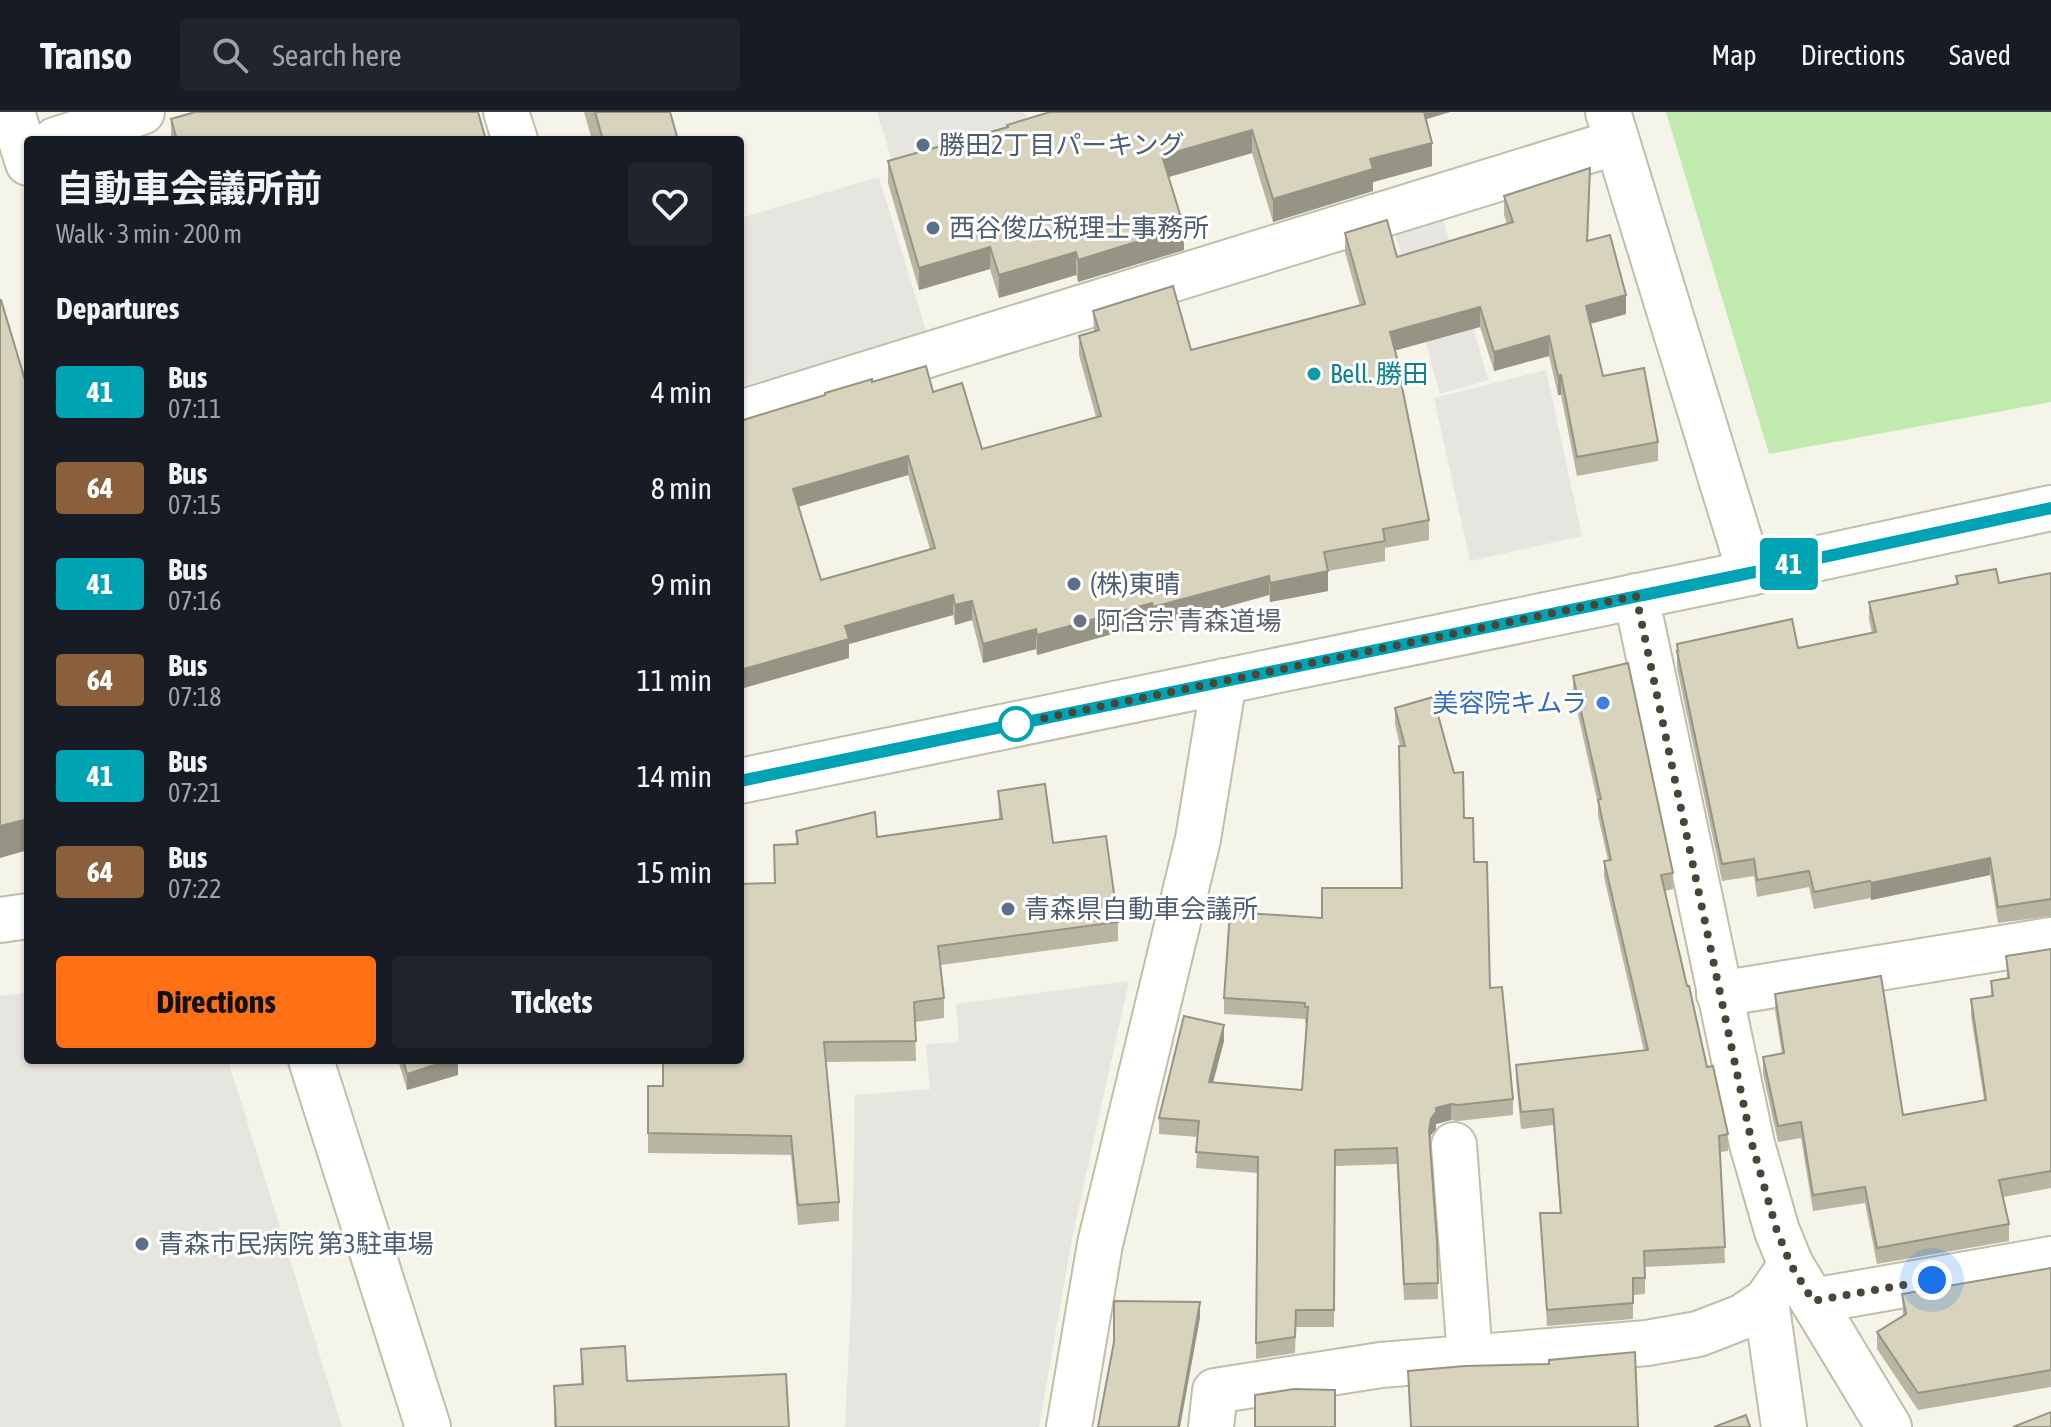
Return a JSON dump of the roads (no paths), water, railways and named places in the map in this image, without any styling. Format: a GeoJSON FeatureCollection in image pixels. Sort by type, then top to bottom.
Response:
{"type":"FeatureCollection","features":[{"type":"Feature","properties":{"kind":"street"},"geometry":{"type":"LineString","coordinates":[[57,136],[142,112]]}},
{"type":"Feature","properties":{"kind":"street"},"geometry":{"type":"LineString","coordinates":[[506,112],[514,136]]}},
{"type":"Feature","properties":{"kind":"street"},"geometry":{"type":"LineString","coordinates":[[744,412],[1613,127],[1750,573]]}},
{"type":"Feature","properties":{"kind":"street"},"geometry":{"type":"LineString","coordinates":[[744,780],[2051,508]]}},
{"type":"Feature","properties":{"kind":"street"},"geometry":{"type":"LineString","coordinates":[[1636,596],[1752,1144],[1777,1231],[1802,1283],[1889,1427]]}},
{"type":"Feature","properties":{"kind":"street"},"geometry":{"type":"LineString","coordinates":[[1069,1427],[1100,1244],[1198,839],[1224,681]]}},
{"type":"Feature","properties":{"kind":"street"},"geometry":{"type":"LineString","coordinates":[[0,920],[24,917]]}},
{"type":"Feature","properties":{"kind":"street"},"geometry":{"type":"LineString","coordinates":[[1719,994],[2051,940]]}},
{"type":"Feature","properties":{"kind":"street"},"geometry":{"type":"LineString","coordinates":[[312,1064],[428,1427]]}},
{"type":"Feature","properties":{"kind":"street"},"geometry":{"type":"LineString","coordinates":[[1454,1145],[1470,1357]]}},
{"type":"Feature","properties":{"kind":"street"},"geometry":{"type":"LineString","coordinates":[[1211,1427],[1215,1391],[1381,1365],[1647,1343],[1698,1334],[1742,1317],[1802,1283],[2051,1259]]}},
{"type":"Feature","properties":{"kind":"street"},"geometry":{"type":"LineString","coordinates":[[1766,1301],[1784,1427]]}},
{"type":"Feature","properties":{"kind":"place","name":"勝田2丁目パーキング"},"geometry":{"type":"Point","coordinates":[923,145]}},
{"type":"Feature","properties":{"kind":"place","name":"西谷俊広税理士事務所"},"geometry":{"type":"Point","coordinates":[933,228]}},
{"type":"Feature","properties":{"kind":"place","name":"Bell. 勝田"},"geometry":{"type":"Point","coordinates":[1314,374]}},
{"type":"Feature","properties":{"kind":"place","name":"(株)東晴"},"geometry":{"type":"Point","coordinates":[1074,584]}},
{"type":"Feature","properties":{"kind":"place","name":"阿含宗 青森道場"},"geometry":{"type":"Point","coordinates":[1080,621]}},
{"type":"Feature","properties":{"kind":"place","name":"美容院キムラ"},"geometry":{"type":"Point","coordinates":[1603,703]}},
{"type":"Feature","properties":{"kind":"place","name":"青森県自動車会議所"},"geometry":{"type":"Point","coordinates":[1008,909]}},
{"type":"Feature","properties":{"kind":"place","name":"青森市民病院 第3駐車場"},"geometry":{"type":"Point","coordinates":[142,1244]}}]}
